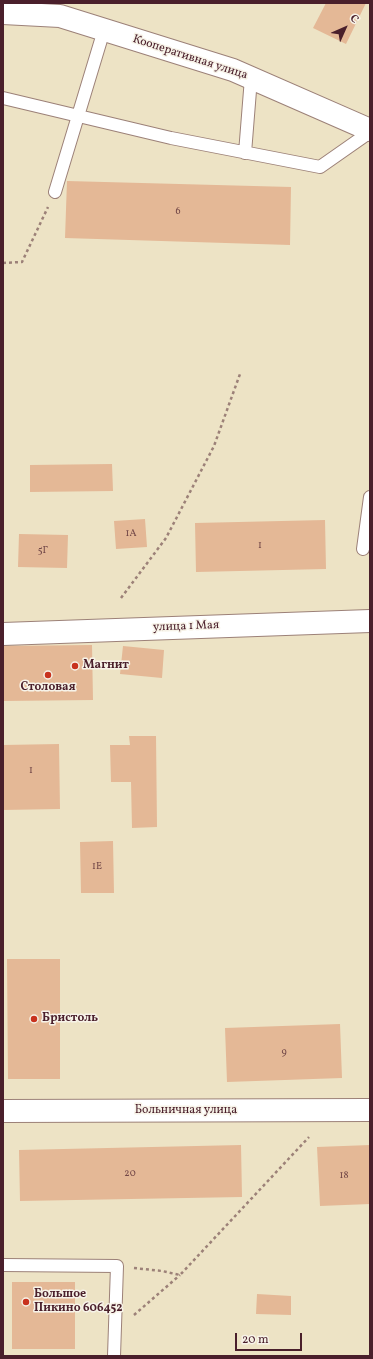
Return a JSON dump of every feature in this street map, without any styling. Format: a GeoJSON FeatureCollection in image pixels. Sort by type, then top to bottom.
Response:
{"type":"FeatureCollection","features":[{"type":"Feature","properties":{"kind":"street","name":"Кооперативная улица"},"geometry":{"type":"LineString","coordinates":[[3,14],[63,10],[104,30],[233,70],[370,131]]}},
{"type":"Feature","properties":{"kind":"street","name":"улица 1 Мая"},"geometry":{"type":"LineString","coordinates":[[3,634],[370,621]]}},
{"type":"Feature","properties":{"kind":"street","name":"Больничная улица"},"geometry":{"type":"LineString","coordinates":[[3,1111],[370,1110]]}},
{"type":"Feature","properties":{"kind":"lane"},"geometry":{"type":"LineString","coordinates":[[54,192],[104,30]]}},
{"type":"Feature","properties":{"kind":"lane"},"geometry":{"type":"LineString","coordinates":[[245,153],[251,78]]}},
{"type":"Feature","properties":{"kind":"lane"},"geometry":{"type":"LineString","coordinates":[[3,98],[171,138],[320,167],[370,131]]}},
{"type":"Feature","properties":{"kind":"lane"},"geometry":{"type":"LineString","coordinates":[[363,549],[370,497]]}},
{"type":"Feature","properties":{"kind":"lane"},"geometry":{"type":"LineString","coordinates":[[3,1265],[117,1266],[114,1356]]}},
{"type":"Feature","properties":{"kind":"path"},"geometry":{"type":"LineString","coordinates":[[3,263],[22,262],[54,192]]}},
{"type":"Feature","properties":{"kind":"path"},"geometry":{"type":"LineString","coordinates":[[121,598],[166,538],[214,446],[240,374]]}},
{"type":"Feature","properties":{"kind":"path"},"geometry":{"type":"LineString","coordinates":[[115,1331],[180,1275],[309,1137]]}},
{"type":"Feature","properties":{"kind":"path"},"geometry":{"type":"LineString","coordinates":[[117,1266],[162,1271],[180,1275]]}},
{"type":"Feature","properties":{"kind":"building"},"geometry":{"type":"Polygon","coordinates":[[[326,3],[366,3],[346,44],[313,28],[326,3]]]}},
{"type":"Feature","properties":{"kind":"building"},"geometry":{"type":"Polygon","coordinates":[[[67,181],[291,187],[290,245],[65,238],[67,181]]]}},
{"type":"Feature","properties":{"kind":"building"},"geometry":{"type":"Polygon","coordinates":[[[112,464],[113,491],[30,492],[30,465],[112,464]]]}},
{"type":"Feature","properties":{"kind":"building"},"geometry":{"type":"Polygon","coordinates":[[[145,519],[147,547],[116,549],[114,521],[145,519]]]}},
{"type":"Feature","properties":{"kind":"building"},"geometry":{"type":"Polygon","coordinates":[[[325,520],[326,569],[196,572],[195,523],[325,520]]]}},
{"type":"Feature","properties":{"kind":"building"},"geometry":{"type":"Polygon","coordinates":[[[19,534],[68,535],[67,568],[18,567],[19,534]]]}},
{"type":"Feature","properties":{"kind":"building","name":"Столовая"},"geometry":{"type":"Polygon","coordinates":[[[92,645],[93,700],[4,701],[3,646],[92,645]]]}},
{"type":"Feature","properties":{"kind":"building"},"geometry":{"type":"Polygon","coordinates":[[[123,646],[164,650],[162,678],[120,674],[123,646]]]}},
{"type":"Feature","properties":{"kind":"building"},"geometry":{"type":"Polygon","coordinates":[[[129,736],[156,736],[157,827],[132,828],[131,782],[111,782],[110,745],[130,745],[129,736]]]}},
{"type":"Feature","properties":{"kind":"building"},"geometry":{"type":"Polygon","coordinates":[[[59,744],[60,809],[3,810],[3,745],[59,744]]]}},
{"type":"Feature","properties":{"kind":"building"},"geometry":{"type":"Polygon","coordinates":[[[113,841],[114,893],[81,893],[80,842],[113,841]]]}},
{"type":"Feature","properties":{"kind":"building","name":"Бристоль"},"geometry":{"type":"Polygon","coordinates":[[[7,959],[60,959],[60,1079],[8,1079],[7,959]]]}},
{"type":"Feature","properties":{"kind":"building"},"geometry":{"type":"Polygon","coordinates":[[[340,1024],[342,1078],[227,1082],[225,1028],[340,1024]]]}},
{"type":"Feature","properties":{"kind":"building"},"geometry":{"type":"Polygon","coordinates":[[[241,1145],[242,1197],[20,1201],[19,1150],[241,1145]]]}},
{"type":"Feature","properties":{"kind":"building"},"geometry":{"type":"Polygon","coordinates":[[[370,1145],[370,1204],[320,1206],[317,1147],[370,1145]]]}},
{"type":"Feature","properties":{"kind":"building"},"geometry":{"type":"Polygon","coordinates":[[[12,1282],[75,1282],[75,1349],[12,1349],[12,1282]]]}},
{"type":"Feature","properties":{"kind":"building"},"geometry":{"type":"Polygon","coordinates":[[[257,1294],[291,1296],[291,1315],[256,1314],[257,1294]]]}},
{"type":"Feature","properties":{"kind":"place","name":"Магнит"},"geometry":{"type":"Point","coordinates":[75,666]}},
{"type":"Feature","properties":{"kind":"place","name":"Столовая"},"geometry":{"type":"Point","coordinates":[48,675]}},
{"type":"Feature","properties":{"kind":"place","name":"Бристоль"},"geometry":{"type":"Point","coordinates":[34,1019]}},
{"type":"Feature","properties":{"kind":"place","name":"Большое Пикино 606452"},"geometry":{"type":"Point","coordinates":[26,1302]}}]}
